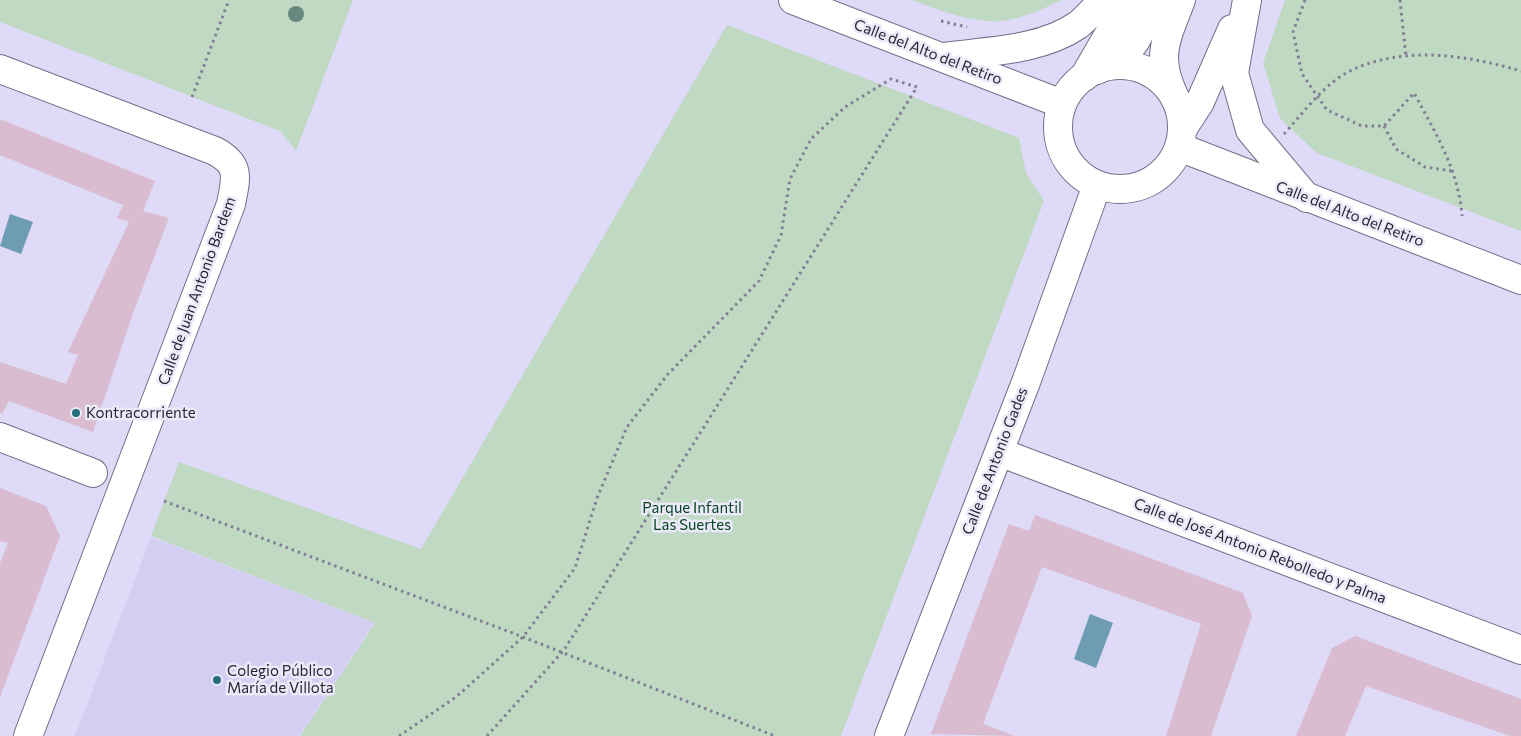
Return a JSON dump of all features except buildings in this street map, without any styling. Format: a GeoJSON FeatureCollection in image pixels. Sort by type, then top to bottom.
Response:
{"type":"FeatureCollection","features":[{"type":"Feature","properties":{"kind":"street","name":"Calle del Alto del Retiro"},"geometry":{"type":"LineString","coordinates":[[793,0],[1062,104]]}},
{"type":"Feature","properties":{"kind":"street"},"geometry":{"type":"LineString","coordinates":[[943,57],[1029,45],[1058,36],[1080,24],[1103,0]]}},
{"type":"Feature","properties":{"kind":"street"},"geometry":{"type":"LineString","coordinates":[[1090,73],[1121,13],[1125,0]]}},
{"type":"Feature","properties":{"kind":"street"},"geometry":{"type":"LineString","coordinates":[[1181,0],[1156,16],[1127,53],[1090,73],[1071,88],[1062,104],[1058,123],[1059,143],[1067,161],[1080,176],[1097,185],[1117,189],[1137,187],[1155,179],[1170,164],[1180,128],[1200,102],[1246,0]]}},
{"type":"Feature","properties":{"kind":"street"},"geometry":{"type":"LineString","coordinates":[[1246,0],[1234,73],[1250,130],[1307,198]]}},
{"type":"Feature","properties":{"kind":"street"},"geometry":{"type":"LineString","coordinates":[[1156,16],[1163,52],[1164,72],[1180,128]]}},
{"type":"Feature","properties":{"kind":"street"},"geometry":{"type":"LineString","coordinates":[[1090,73],[1116,65],[1136,67],[1154,75],[1169,89],[1180,128]]}},
{"type":"Feature","properties":{"kind":"street","name":"Calle de Juan Antonio Bardem"},"geometry":{"type":"LineString","coordinates":[[0,70],[214,151],[224,156],[234,168],[236,180],[228,211],[28,736]]}},
{"type":"Feature","properties":{"kind":"street","name":"Calle del Alto del Retiro"},"geometry":{"type":"LineString","coordinates":[[1180,128],[1307,198],[1521,280]]}},
{"type":"Feature","properties":{"kind":"street","name":"Calle de Antonio Gades"},"geometry":{"type":"LineString","coordinates":[[889,736],[999,452],[1097,185]]}},
{"type":"Feature","properties":{"kind":"street"},"geometry":{"type":"LineString","coordinates":[[0,437],[93,473]]}},
{"type":"Feature","properties":{"kind":"street","name":"Calle de José Antonio Rebolledo y Palma"},"geometry":{"type":"LineString","coordinates":[[999,452],[1521,650]]}},
{"type":"Feature","properties":{"kind":"path"},"geometry":{"type":"LineString","coordinates":[[192,97],[228,0]]}},
{"type":"Feature","properties":{"kind":"path"},"geometry":{"type":"LineString","coordinates":[[1305,0],[1293,32],[1302,74],[1327,110],[1362,126],[1384,126],[1414,93],[1441,144],[1452,171],[1460,192],[1462,216]]}},
{"type":"Feature","properties":{"kind":"path"},"geometry":{"type":"LineString","coordinates":[[1400,0],[1406,57]]}},
{"type":"Feature","properties":{"kind":"path"},"geometry":{"type":"LineString","coordinates":[[1281,138],[1317,96],[1349,71],[1376,62],[1440,54],[1489,62],[1521,71]]}},
{"type":"Feature","properties":{"kind":"path"},"geometry":{"type":"LineString","coordinates":[[399,736],[456,697],[523,637],[575,568],[597,498],[627,427],[668,374],[759,281],[781,235],[790,179],[811,139],[844,107],[891,78],[917,87],[562,652],[487,736]]}},
{"type":"Feature","properties":{"kind":"path"},"geometry":{"type":"LineString","coordinates":[[1384,126],[1396,149],[1425,167],[1452,171]]}},
{"type":"Feature","properties":{"kind":"path"},"geometry":{"type":"LineString","coordinates":[[164,501],[523,637],[775,736]]}},
{"type":"Feature","properties":{"kind":"shaded area","name":"Colegio Público María de Villota"},"geometry":{"type":"Polygon","coordinates":[[[151,537],[374,623],[299,736],[75,736],[151,537]]]}},
{"type":"Feature","properties":{"kind":"green space"},"geometry":{"type":"Polygon","coordinates":[[[0,0],[353,0],[296,151],[280,131],[0,22],[0,0]]]}},
{"type":"Feature","properties":{"kind":"green space"},"geometry":{"type":"Polygon","coordinates":[[[912,0],[1062,0],[1018,18],[992,21],[957,15],[912,0]]]}},
{"type":"Feature","properties":{"kind":"green space"},"geometry":{"type":"Polygon","coordinates":[[[1285,0],[1521,0],[1521,231],[1317,153],[1290,128],[1280,118],[1263,63],[1285,0]]]}},
{"type":"Feature","properties":{"kind":"green space","name":"Parque Infantil Las Suertes"},"geometry":{"type":"Polygon","coordinates":[[[727,25],[1019,138],[1026,173],[1044,201],[841,736],[300,736],[375,623],[151,536],[179,462],[421,549],[727,25]]]}},
{"type":"Feature","properties":{"kind":"water"},"geometry":{"type":"Polygon","coordinates":[[[10,214],[33,222],[21,254],[0,246],[10,214]]]}},
{"type":"Feature","properties":{"kind":"water"},"geometry":{"type":"Polygon","coordinates":[[[1090,614],[1113,623],[1096,668],[1074,659],[1090,614]]]}},
{"type":"Feature","properties":{"kind":"place","name":"Kontracorriente"},"geometry":{"type":"Point","coordinates":[76,413]}},
{"type":"Feature","properties":{"kind":"place","name":"Colegio Público María de Villota"},"geometry":{"type":"Point","coordinates":[217,680]}}]}
